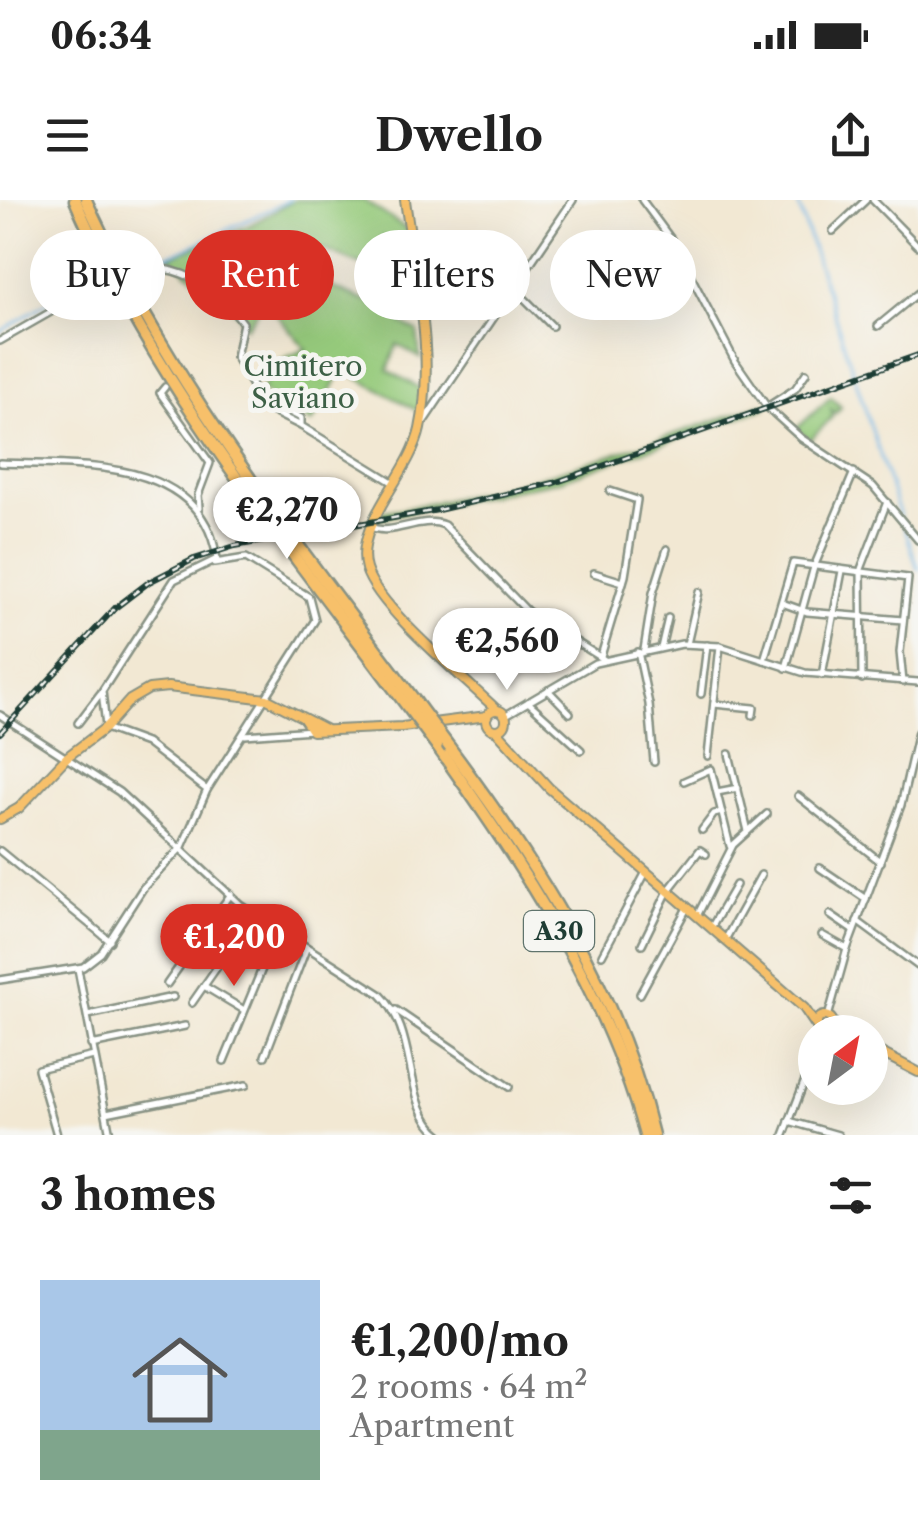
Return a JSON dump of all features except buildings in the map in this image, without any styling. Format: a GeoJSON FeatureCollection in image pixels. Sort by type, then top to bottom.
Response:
{"type":"FeatureCollection","features":[{"type":"Feature","properties":{"kind":"highway","name":"A30"},"geometry":{"type":"LineString","coordinates":[[75,200],[117,286],[195,416],[514,833],[587,962],[618,1027],[653,1135]]}},
{"type":"Feature","properties":{"kind":"highway","name":"A30"},"geometry":{"type":"LineString","coordinates":[[86,200],[116,266],[180,375],[411,703],[436,746],[504,842],[581,969],[645,1135]]}},
{"type":"Feature","properties":{"kind":"main road"},"geometry":{"type":"LineString","coordinates":[[406,200],[410,230]]}},
{"type":"Feature","properties":{"kind":"main road"},"geometry":{"type":"LineString","coordinates":[[422,320],[420,426],[396,484],[369,528],[363,546],[366,571],[400,614],[476,690],[491,719],[549,788],[809,1015]]}},
{"type":"Feature","properties":{"kind":"main road"},"geometry":{"type":"LineString","coordinates":[[0,819],[42,788],[67,757],[106,727],[130,700],[149,690],[168,687],[267,699],[325,730],[505,720]]}},
{"type":"Feature","properties":{"kind":"main road"},"geometry":{"type":"LineString","coordinates":[[491,719],[505,720]]}},
{"type":"Feature","properties":{"kind":"main road"},"geometry":{"type":"LineString","coordinates":[[505,720],[512,743]]}},
{"type":"Feature","properties":{"kind":"main road"},"geometry":{"type":"LineString","coordinates":[[804,1008],[821,1015]]}},
{"type":"Feature","properties":{"kind":"main road"},"geometry":{"type":"LineString","coordinates":[[888,1056],[918,1072]]}},
{"type":"Feature","properties":{"kind":"street"},"geometry":{"type":"LineString","coordinates":[[530,259],[573,200]]}},
{"type":"Feature","properties":{"kind":"street"},"geometry":{"type":"LineString","coordinates":[[642,200],[674,242],[734,360],[767,407],[808,443],[854,472],[887,502],[918,540]]}},
{"type":"Feature","properties":{"kind":"street"},"geometry":{"type":"LineString","coordinates":[[833,231],[870,200],[918,246]]}},
{"type":"Feature","properties":{"kind":"street"},"geometry":{"type":"LineString","coordinates":[[165,268],[178,269],[240,318],[244,328],[236,358],[257,395],[263,394],[301,418],[301,426],[396,484]]}},
{"type":"Feature","properties":{"kind":"street"},"geometry":{"type":"LineString","coordinates":[[878,326],[918,293]]}},
{"type":"Feature","properties":{"kind":"street"},"geometry":{"type":"LineString","coordinates":[[530,306],[552,326]]}},
{"type":"Feature","properties":{"kind":"street"},"geometry":{"type":"LineString","coordinates":[[0,341],[37,320]]}},
{"type":"Feature","properties":{"kind":"street"},"geometry":{"type":"LineString","coordinates":[[420,426],[489,320]]}},
{"type":"Feature","properties":{"kind":"street"},"geometry":{"type":"LineString","coordinates":[[767,407],[788,396],[807,378],[806,373]]}},
{"type":"Feature","properties":{"kind":"street"},"geometry":{"type":"LineString","coordinates":[[165,387],[160,394],[166,406],[210,463],[198,495],[199,508],[214,544],[215,563]]}},
{"type":"Feature","properties":{"kind":"street"},"geometry":{"type":"LineString","coordinates":[[0,463],[125,470],[199,508]]}},
{"type":"Feature","properties":{"kind":"street"},"geometry":{"type":"LineString","coordinates":[[786,668],[814,568],[854,472]]}},
{"type":"Feature","properties":{"kind":"street"},"geometry":{"type":"LineString","coordinates":[[603,658],[623,582],[637,500],[610,491]]}},
{"type":"Feature","properties":{"kind":"street"},"geometry":{"type":"LineString","coordinates":[[862,680],[863,574],[887,502]]}},
{"type":"Feature","properties":{"kind":"street"},"geometry":{"type":"LineString","coordinates":[[369,528],[380,530],[434,521],[444,525],[527,611],[603,658]]}},
{"type":"Feature","properties":{"kind":"street"},"geometry":{"type":"LineString","coordinates":[[654,762],[641,651],[667,549]]}},
{"type":"Feature","properties":{"kind":"street"},"geometry":{"type":"LineString","coordinates":[[0,980],[80,968],[110,941],[142,888],[182,847],[207,790],[315,620],[309,597],[246,558],[215,563],[174,580],[78,723]]}},
{"type":"Feature","properties":{"kind":"street"},"geometry":{"type":"LineString","coordinates":[[764,660],[793,562],[814,568],[908,578],[904,682]]}},
{"type":"Feature","properties":{"kind":"street"},"geometry":{"type":"LineString","coordinates":[[822,675],[842,571]]}},
{"type":"Feature","properties":{"kind":"street"},"geometry":{"type":"LineString","coordinates":[[594,574],[623,582]]}},
{"type":"Feature","properties":{"kind":"street"},"geometry":{"type":"LineString","coordinates":[[687,644],[699,592]]}},
{"type":"Feature","properties":{"kind":"street"},"geometry":{"type":"LineString","coordinates":[[782,603],[801,610],[904,620]]}},
{"type":"Feature","properties":{"kind":"street"},"geometry":{"type":"LineString","coordinates":[[661,648],[668,618]]}},
{"type":"Feature","properties":{"kind":"street"},"geometry":{"type":"LineString","coordinates":[[505,720],[603,658],[687,644],[720,646],[786,668],[822,675],[918,682]]}},
{"type":"Feature","properties":{"kind":"street"},"geometry":{"type":"LineString","coordinates":[[702,694],[707,644]]}},
{"type":"Feature","properties":{"kind":"street"},"geometry":{"type":"LineString","coordinates":[[708,756],[720,646]]}},
{"type":"Feature","properties":{"kind":"street"},"geometry":{"type":"LineString","coordinates":[[547,690],[570,713]]}},
{"type":"Feature","properties":{"kind":"street"},"geometry":{"type":"LineString","coordinates":[[102,691],[106,727],[146,743],[207,790]]}},
{"type":"Feature","properties":{"kind":"street"},"geometry":{"type":"LineString","coordinates":[[528,702],[581,750]]}},
{"type":"Feature","properties":{"kind":"street"},"geometry":{"type":"LineString","coordinates":[[714,704],[754,708],[753,714]]}},
{"type":"Feature","properties":{"kind":"street"},"geometry":{"type":"LineString","coordinates":[[0,714],[119,792],[254,914],[371,988],[393,1008],[508,1087]]}},
{"type":"Feature","properties":{"kind":"street"},"geometry":{"type":"LineString","coordinates":[[245,735],[298,732],[308,722]]}},
{"type":"Feature","properties":{"kind":"street"},"geometry":{"type":"LineString","coordinates":[[298,732],[308,722]]}},
{"type":"Feature","properties":{"kind":"street"},"geometry":{"type":"LineString","coordinates":[[829,1015],[847,950],[902,805],[918,732]]}},
{"type":"Feature","properties":{"kind":"street"},"geometry":{"type":"LineString","coordinates":[[730,754],[748,831]]}},
{"type":"Feature","properties":{"kind":"street"},"geometry":{"type":"LineString","coordinates":[[684,781],[709,768],[731,849]]}},
{"type":"Feature","properties":{"kind":"street"},"geometry":{"type":"LineString","coordinates":[[717,792],[738,788]]}},
{"type":"Feature","properties":{"kind":"street"},"geometry":{"type":"LineString","coordinates":[[798,796],[881,862]]}},
{"type":"Feature","properties":{"kind":"street"},"geometry":{"type":"LineString","coordinates":[[702,830],[714,814],[722,812]]}},
{"type":"Feature","properties":{"kind":"street"},"geometry":{"type":"LineString","coordinates":[[697,916],[731,849],[768,814]]}},
{"type":"Feature","properties":{"kind":"street"},"geometry":{"type":"LineString","coordinates":[[642,944],[668,892],[700,850],[706,854]]}},
{"type":"Feature","properties":{"kind":"street"},"geometry":{"type":"LineString","coordinates":[[0,851],[110,941]]}},
{"type":"Feature","properties":{"kind":"street"},"geometry":{"type":"LineString","coordinates":[[820,868],[866,899]]}},
{"type":"Feature","properties":{"kind":"street"},"geometry":{"type":"LineString","coordinates":[[602,955],[646,872]]}},
{"type":"Feature","properties":{"kind":"street"},"geometry":{"type":"LineString","coordinates":[[724,940],[760,875]]}},
{"type":"Feature","properties":{"kind":"street"},"geometry":{"type":"LineString","coordinates":[[711,928],[736,884]]}},
{"type":"Feature","properties":{"kind":"street"},"geometry":{"type":"LineString","coordinates":[[166,984],[231,894]]}},
{"type":"Feature","properties":{"kind":"street"},"geometry":{"type":"LineString","coordinates":[[640,994],[687,908]]}},
{"type":"Feature","properties":{"kind":"street"},"geometry":{"type":"LineString","coordinates":[[192,1003],[254,914]]}},
{"type":"Feature","properties":{"kind":"street"},"geometry":{"type":"LineString","coordinates":[[830,915],[854,930]]}},
{"type":"Feature","properties":{"kind":"street"},"geometry":{"type":"LineString","coordinates":[[858,921],[918,966]]}},
{"type":"Feature","properties":{"kind":"street"},"geometry":{"type":"LineString","coordinates":[[224,1061],[278,930]]}},
{"type":"Feature","properties":{"kind":"street"},"geometry":{"type":"LineString","coordinates":[[822,934],[847,950]]}},
{"type":"Feature","properties":{"kind":"street"},"geometry":{"type":"LineString","coordinates":[[265,1056],[306,949]]}},
{"type":"Feature","properties":{"kind":"street"},"geometry":{"type":"LineString","coordinates":[[80,968],[110,1135]]}},
{"type":"Feature","properties":{"kind":"street"},"geometry":{"type":"LineString","coordinates":[[204,986],[244,1010]]}},
{"type":"Feature","properties":{"kind":"street"},"geometry":{"type":"LineString","coordinates":[[86,1016],[172,996]]}},
{"type":"Feature","properties":{"kind":"street"},"geometry":{"type":"LineString","coordinates":[[393,1008],[414,1071],[419,1106],[441,1135]]}},
{"type":"Feature","properties":{"kind":"street"},"geometry":{"type":"LineString","coordinates":[[91,1045],[185,1026]]}},
{"type":"Feature","properties":{"kind":"street"},"geometry":{"type":"LineString","coordinates":[[57,1135],[38,1069],[94,1056]]}},
{"type":"Feature","properties":{"kind":"street"},"geometry":{"type":"LineString","coordinates":[[106,1113],[246,1085]]}},
{"type":"Feature","properties":{"kind":"street"},"geometry":{"type":"LineString","coordinates":[[784,1135],[798,1100]]}},
{"type":"Feature","properties":{"kind":"street"},"geometry":{"type":"LineString","coordinates":[[790,1122],[838,1135]]}},
{"type":"Feature","properties":{"kind":"green space"},"geometry":{"type":"Polygon","coordinates":[[[295,200],[363,200],[407,230],[354,230],[354,262],[334,254],[334,230],[238,230],[295,200]]]}},
{"type":"Feature","properties":{"kind":"green space"},"geometry":{"type":"Polygon","coordinates":[[[185,251],[185,270],[169,257],[185,251]]]}},
{"type":"Feature","properties":{"kind":"green space","name":"Cimitero Saviano"},"geometry":{"type":"Polygon","coordinates":[[[334,288],[354,296],[354,320],[402,320],[401,323],[417,331],[420,358],[397,344],[388,370],[423,390],[420,412],[343,370],[312,423],[261,390],[278,361],[306,349],[281,320],[334,320],[334,288]]]}},
{"type":"Feature","properties":{"kind":"green space"},"geometry":{"type":"Polygon","coordinates":[[[831,397],[841,407],[836,413],[831,409],[833,416],[810,440],[796,429],[831,397]]]}},
{"type":"Feature","properties":{"kind":"green space"},"geometry":{"type":"Polygon","coordinates":[[[761,405],[765,408],[560,480],[377,519],[381,512],[479,493],[573,467],[761,405]]]}},
{"type":"Feature","properties":{"kind":"waterway"},"geometry":{"type":"LineString","coordinates":[[165,256],[290,200]]}},
{"type":"Feature","properties":{"kind":"waterway"},"geometry":{"type":"LineString","coordinates":[[797,200],[900,516]]}},
{"type":"Feature","properties":{"kind":"waterway"},"geometry":{"type":"LineString","coordinates":[[0,332],[30,313]]}},
{"type":"Feature","properties":{"kind":"waterway"},"geometry":{"type":"LineString","coordinates":[[903,523],[918,569]]}},
{"type":"Feature","properties":{"kind":"railway"},"geometry":{"type":"LineString","coordinates":[[0,733],[115,608],[149,582],[194,559],[235,546],[438,510],[554,483],[918,355]]}}]}
